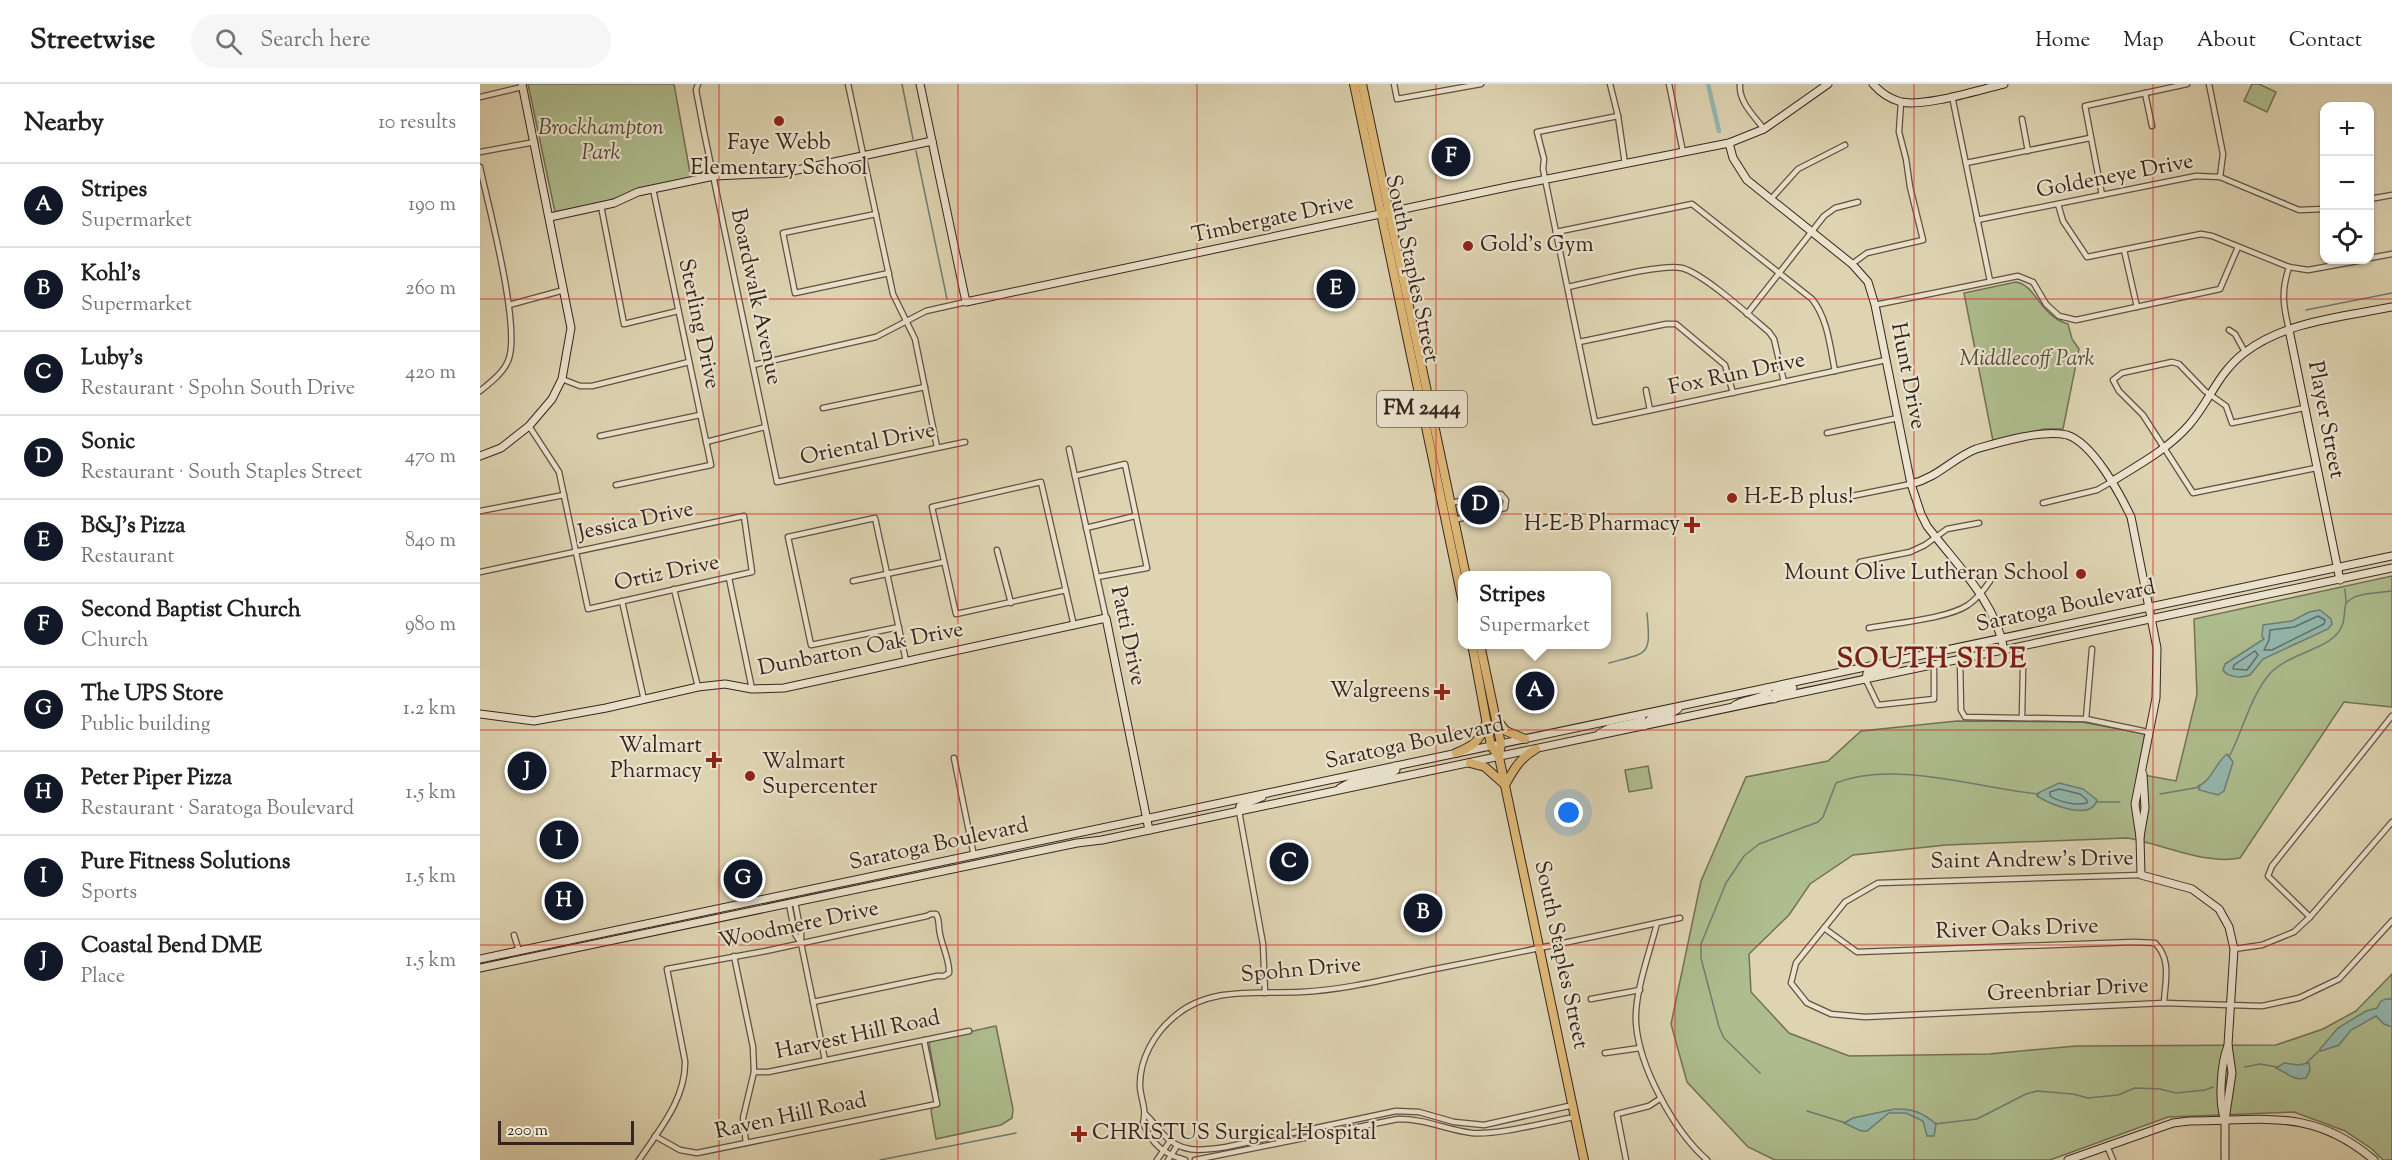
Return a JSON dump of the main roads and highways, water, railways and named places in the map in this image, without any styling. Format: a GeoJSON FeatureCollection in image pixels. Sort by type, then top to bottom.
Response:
{"type":"FeatureCollection","features":[{"type":"Feature","properties":{"kind":"main road"},"geometry":{"type":"LineString","coordinates":[[1355,84],[1366,100]]}},
{"type":"Feature","properties":{"kind":"main road","name":"South Staples Street"},"geometry":{"type":"LineString","coordinates":[[1355,84],[1439,446],[1465,571]]}},
{"type":"Feature","properties":{"kind":"main road","name":"South Staples Street"},"geometry":{"type":"LineString","coordinates":[[1362,84],[1431,453],[1458,579]]}},
{"type":"Feature","properties":{"kind":"main road"},"geometry":{"type":"LineString","coordinates":[[1427,431],[1435,446],[1439,446]]}},
{"type":"Feature","properties":{"kind":"main road"},"geometry":{"type":"LineString","coordinates":[[1431,453],[1436,454],[1443,466]]}},
{"type":"Feature","properties":{"kind":"main road"},"geometry":{"type":"LineString","coordinates":[[1455,564],[1460,571]]}},
{"type":"Feature","properties":{"kind":"main road","name":"South Staples Street"},"geometry":{"type":"LineString","coordinates":[[1473,649],[1491,746],[1499,757]]}},
{"type":"Feature","properties":{"kind":"main road","name":"South Staples Street"},"geometry":{"type":"LineString","coordinates":[[1481,649],[1501,744],[1499,757],[1584,1160]]}},
{"type":"Feature","properties":{"kind":"main road"},"geometry":{"type":"LineString","coordinates":[[1496,718],[1506,731],[1525,739]]}},
{"type":"Feature","properties":{"kind":"main road"},"geometry":{"type":"LineString","coordinates":[[1456,753],[1474,744],[1481,737],[1485,721]]}},
{"type":"Feature","properties":{"kind":"main road"},"geometry":{"type":"LineString","coordinates":[[1470,763],[1485,768],[1505,785],[1517,764],[1536,749]]}},
{"type":"Feature","properties":{"kind":"water"},"geometry":{"type":"Polygon","coordinates":[[[2320,610],[2331,619],[2332,624],[2328,629],[2263,659],[2250,675],[2235,677],[2223,670],[2225,664],[2264,639],[2263,625],[2292,621],[2309,612],[2320,610]]]}},
{"type":"Feature","properties":{"kind":"water"},"geometry":{"type":"Polygon","coordinates":[[[2227,754],[2233,762],[2224,791],[2218,795],[2199,790],[2198,786],[2203,784],[2227,754]]]}},
{"type":"Feature","properties":{"kind":"water"},"geometry":{"type":"Polygon","coordinates":[[[2059,783],[2083,789],[2097,800],[2087,810],[2079,811],[2060,807],[2037,796],[2038,793],[2059,783]]]}},
{"type":"Feature","properties":{"kind":"water"},"geometry":{"type":"Polygon","coordinates":[[[2392,999],[2392,1027],[2384,1024],[2376,1016],[2351,1030],[2339,1045],[2321,1051],[2320,1049],[2338,1028],[2366,1011],[2377,1008],[2381,1001],[2392,999]]]}},
{"type":"Feature","properties":{"kind":"water"},"geometry":{"type":"Polygon","coordinates":[[[2284,1063],[2298,1065],[2309,1063],[2310,1070],[2306,1078],[2301,1079],[2276,1068],[2284,1063]]]}},
{"type":"Feature","properties":{"kind":"water"},"geometry":{"type":"Polygon","coordinates":[[[1895,1109],[1912,1110],[1926,1117],[1936,1124],[1934,1136],[1927,1136],[1923,1121],[1906,1113],[1889,1113],[1867,1131],[1861,1131],[1844,1123],[1853,1118],[1895,1109]]]}},
{"type":"Feature","properties":{"kind":"waterway"},"geometry":{"type":"LineString","coordinates":[[902,84],[913,139]]}},
{"type":"Feature","properties":{"kind":"waterway"},"geometry":{"type":"LineString","coordinates":[[1708,84],[1719,131]]}},
{"type":"Feature","properties":{"kind":"waterway"},"geometry":{"type":"LineString","coordinates":[[916,151],[947,299]]}},
{"type":"Feature","properties":{"kind":"waterway"},"geometry":{"type":"LineString","coordinates":[[2306,310],[2392,293]]}},
{"type":"Feature","properties":{"kind":"waterway"},"geometry":{"type":"LineString","coordinates":[[2345,589],[2346,602]]}},
{"type":"Feature","properties":{"kind":"waterway"},"geometry":{"type":"LineString","coordinates":[[2229,757],[2255,696],[2267,677],[2276,668],[2329,641],[2337,634],[2343,623],[2346,603],[2354,597],[2392,591]]}},
{"type":"Feature","properties":{"kind":"waterway"},"geometry":{"type":"LineString","coordinates":[[1609,663],[1632,657],[1644,650],[1648,638],[1647,613]]}},
{"type":"Feature","properties":{"kind":"waterway"},"geometry":{"type":"LineString","coordinates":[[1760,1073],[1724,1038],[1701,958],[1701,944],[1726,883],[1744,856],[1759,844],[1818,822],[1823,817],[1836,783],[1859,777],[1884,774],[1910,775],[2039,794]]}},
{"type":"Feature","properties":{"kind":"waterway"},"geometry":{"type":"LineString","coordinates":[[2160,794],[2200,787]]}},
{"type":"Feature","properties":{"kind":"waterway"},"geometry":{"type":"LineString","coordinates":[[2097,802],[2120,802]]}},
{"type":"Feature","properties":{"kind":"waterway"},"geometry":{"type":"LineString","coordinates":[[2306,1063],[2320,1050]]}},
{"type":"Feature","properties":{"kind":"waterway"},"geometry":{"type":"LineString","coordinates":[[2245,1067],[2260,1064],[2277,1067]]}},
{"type":"Feature","properties":{"kind":"waterway"},"geometry":{"type":"LineString","coordinates":[[1935,1124],[1977,1119],[2026,1094],[2037,1091],[2073,1094],[2088,1098],[2118,1095],[2135,1088],[2160,1089],[2176,1093],[2213,1087]]}},
{"type":"Feature","properties":{"kind":"waterway"},"geometry":{"type":"LineString","coordinates":[[1807,1111],[1846,1123]]}},
{"type":"Feature","properties":{"kind":"waterway"},"geometry":{"type":"LineString","coordinates":[[880,1160],[1016,1133]]}},
{"type":"Feature","properties":{"kind":"place","name":"Faye Webb Elementary School"},"geometry":{"type":"Point","coordinates":[779,121]}},
{"type":"Feature","properties":{"kind":"place","name":"Second Baptist Church"},"geometry":{"type":"Point","coordinates":[1451,157]}},
{"type":"Feature","properties":{"kind":"place","name":"Gold's Gym"},"geometry":{"type":"Point","coordinates":[1468,246]}},
{"type":"Feature","properties":{"kind":"place","name":"B&J's Pizza"},"geometry":{"type":"Point","coordinates":[1336,289]}},
{"type":"Feature","properties":{"kind":"place","name":"H-E-B plus!"},"geometry":{"type":"Point","coordinates":[1732,498]}},
{"type":"Feature","properties":{"kind":"place","name":"Sonic"},"geometry":{"type":"Point","coordinates":[1480,505]}},
{"type":"Feature","properties":{"kind":"place","name":"H-E-B Pharmacy"},"geometry":{"type":"Point","coordinates":[1692,525]}},
{"type":"Feature","properties":{"kind":"place","name":"Mount Olive Lutheran School"},"geometry":{"type":"Point","coordinates":[2081,574]}},
{"type":"Feature","properties":{"kind":"place","name":"Stripes"},"geometry":{"type":"Point","coordinates":[1535,691]}},
{"type":"Feature","properties":{"kind":"place","name":"Walgreens"},"geometry":{"type":"Point","coordinates":[1442,692]}},
{"type":"Feature","properties":{"kind":"place","name":"Walmart Pharmacy"},"geometry":{"type":"Point","coordinates":[714,760]}},
{"type":"Feature","properties":{"kind":"place","name":"Coastal Bend DME"},"geometry":{"type":"Point","coordinates":[527,771]}},
{"type":"Feature","properties":{"kind":"place","name":"Walmart Supercenter"},"geometry":{"type":"Point","coordinates":[750,776]}},
{"type":"Feature","properties":{"kind":"place","name":"Pure Fitness Solutions"},"geometry":{"type":"Point","coordinates":[559,840]}},
{"type":"Feature","properties":{"kind":"place","name":"Luby's"},"geometry":{"type":"Point","coordinates":[1289,862]}},
{"type":"Feature","properties":{"kind":"place","name":"The UPS Store"},"geometry":{"type":"Point","coordinates":[743,879]}},
{"type":"Feature","properties":{"kind":"place","name":"Peter Piper Pizza"},"geometry":{"type":"Point","coordinates":[564,901]}},
{"type":"Feature","properties":{"kind":"place","name":"Kohl's"},"geometry":{"type":"Point","coordinates":[1423,913]}},
{"type":"Feature","properties":{"kind":"place","name":"CHRISTUS Surgical Hospital"},"geometry":{"type":"Point","coordinates":[1079,1134]}},
{"type":"Feature","properties":{"kind":"district","name":"SOUTH SIDE"},"geometry":{"type":"Point","coordinates":[1932,660]}},
{"type":"Feature","properties":{"kind":"park label","name":"Brockhampton Park"},"geometry":{"type":"Point","coordinates":[601,142]}},
{"type":"Feature","properties":{"kind":"park label","name":"Middlecoff Park"},"geometry":{"type":"Point","coordinates":[2027,360]}}]}
